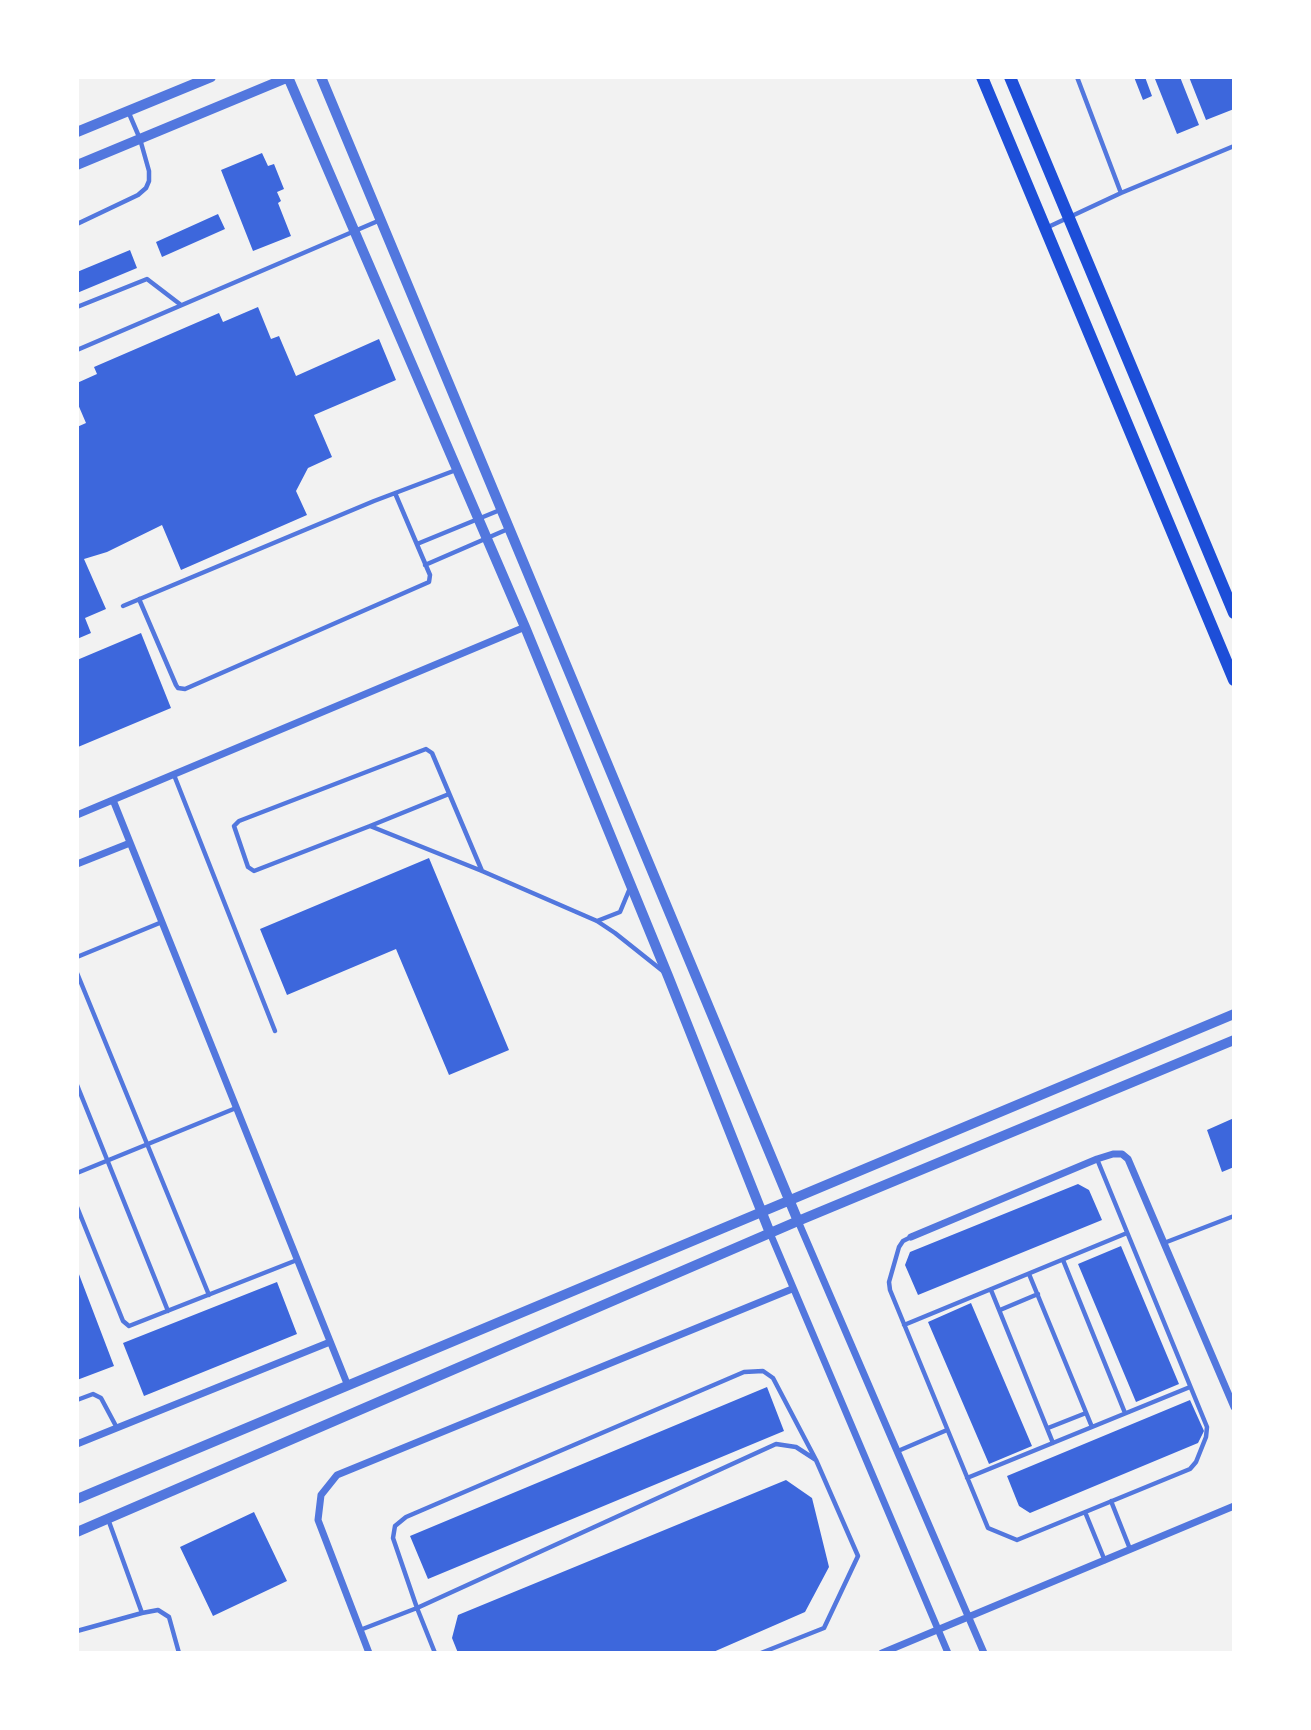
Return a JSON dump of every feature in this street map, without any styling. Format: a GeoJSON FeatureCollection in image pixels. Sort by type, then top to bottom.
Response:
{"type":"FeatureCollection","features":[{"type":"Feature","properties":{"kind":"main road"},"geometry":{"type":"LineString","coordinates":[[982,77],[1234,680]]}},
{"type":"Feature","properties":{"kind":"main road"},"geometry":{"type":"LineString","coordinates":[[1010,77],[1234,613]]}},
{"type":"Feature","properties":{"kind":"street"},"geometry":{"type":"LineString","coordinates":[[77,132],[211,77]]}},
{"type":"Feature","properties":{"kind":"street"},"geometry":{"type":"LineString","coordinates":[[77,165],[288,77],[525,628],[668,976],[792,1289],[948,1653]]}},
{"type":"Feature","properties":{"kind":"street"},"geometry":{"type":"LineString","coordinates":[[321,77],[798,1221],[984,1653]]}},
{"type":"Feature","properties":{"kind":"street"},"geometry":{"type":"LineString","coordinates":[[77,815],[525,628]]}},
{"type":"Feature","properties":{"kind":"street"},"geometry":{"type":"LineString","coordinates":[[113,800],[348,1386]]}},
{"type":"Feature","properties":{"kind":"street"},"geometry":{"type":"LineString","coordinates":[[77,864],[130,843]]}},
{"type":"Feature","properties":{"kind":"street"},"geometry":{"type":"LineString","coordinates":[[77,1499],[1234,1014]]}},
{"type":"Feature","properties":{"kind":"street"},"geometry":{"type":"LineString","coordinates":[[77,1532],[798,1221],[1234,1040]]}},
{"type":"Feature","properties":{"kind":"street"},"geometry":{"type":"LineString","coordinates":[[911,1237],[1097,1159],[1118,1153],[1128,1159],[1234,1407]]}},
{"type":"Feature","properties":{"kind":"street"},"geometry":{"type":"LineString","coordinates":[[369,1653],[318,1520],[321,1494],[337,1475],[792,1289]]}},
{"type":"Feature","properties":{"kind":"street"},"geometry":{"type":"LineString","coordinates":[[77,1444],[330,1342]]}},
{"type":"Feature","properties":{"kind":"street"},"geometry":{"type":"LineString","coordinates":[[882,1653],[1234,1506]]}},
{"type":"Feature","properties":{"kind":"lane"},"geometry":{"type":"LineString","coordinates":[[1077,77],[1121,193]]}},
{"type":"Feature","properties":{"kind":"lane"},"geometry":{"type":"LineString","coordinates":[[77,224],[138,195],[146,188],[149,172],[140,139],[128,111]]}},
{"type":"Feature","properties":{"kind":"lane"},"geometry":{"type":"LineString","coordinates":[[1045,229],[1121,193],[1234,146]]}},
{"type":"Feature","properties":{"kind":"lane"},"geometry":{"type":"LineString","coordinates":[[77,350],[379,220]]}},
{"type":"Feature","properties":{"kind":"lane"},"geometry":{"type":"LineString","coordinates":[[77,307],[147,279],[181,305]]}},
{"type":"Feature","properties":{"kind":"lane"},"geometry":{"type":"LineString","coordinates":[[123,606],[456,470]]}},
{"type":"Feature","properties":{"kind":"lane"},"geometry":{"type":"LineString","coordinates":[[139,599],[176,685],[185,689],[426,584],[430,578],[395,493]]}},
{"type":"Feature","properties":{"kind":"lane"},"geometry":{"type":"LineString","coordinates":[[417,544],[501,510]]}},
{"type":"Feature","properties":{"kind":"lane"},"geometry":{"type":"LineString","coordinates":[[425,565],[509,529]]}},
{"type":"Feature","properties":{"kind":"lane"},"geometry":{"type":"LineString","coordinates":[[449,794],[254,871],[248,867],[234,826],[239,821],[426,748],[432,753],[482,871]]}},
{"type":"Feature","properties":{"kind":"lane"},"geometry":{"type":"LineString","coordinates":[[174,775],[275,1031]]}},
{"type":"Feature","properties":{"kind":"lane"},"geometry":{"type":"LineString","coordinates":[[370,826],[482,871],[597,922],[624,939],[668,976]]}},
{"type":"Feature","properties":{"kind":"lane"},"geometry":{"type":"LineString","coordinates":[[597,922],[621,912],[631,887]]}},
{"type":"Feature","properties":{"kind":"lane"},"geometry":{"type":"LineString","coordinates":[[77,957],[162,922]]}},
{"type":"Feature","properties":{"kind":"lane"},"geometry":{"type":"LineString","coordinates":[[77,973],[209,1295]]}},
{"type":"Feature","properties":{"kind":"lane"},"geometry":{"type":"LineString","coordinates":[[77,1085],[168,1311]]}},
{"type":"Feature","properties":{"kind":"lane"},"geometry":{"type":"LineString","coordinates":[[77,1173],[236,1108]]}},
{"type":"Feature","properties":{"kind":"lane"},"geometry":{"type":"LineString","coordinates":[[911,1237],[899,1247],[890,1290],[986,1526],[1014,1540],[1190,1469],[1195,1465],[1207,1430],[1097,1159]]}},
{"type":"Feature","properties":{"kind":"lane"},"geometry":{"type":"LineString","coordinates":[[77,1208],[126,1324],[133,1325],[297,1259]]}},
{"type":"Feature","properties":{"kind":"lane"},"geometry":{"type":"LineString","coordinates":[[1164,1243],[1234,1216]]}},
{"type":"Feature","properties":{"kind":"lane"},"geometry":{"type":"LineString","coordinates":[[904,1325],[1127,1233]]}},
{"type":"Feature","properties":{"kind":"lane"},"geometry":{"type":"LineString","coordinates":[[1063,1260],[1125,1413]]}},
{"type":"Feature","properties":{"kind":"lane"},"geometry":{"type":"LineString","coordinates":[[1029,1274],[1092,1427]]}},
{"type":"Feature","properties":{"kind":"lane"},"geometry":{"type":"LineString","coordinates":[[991,1290],[1053,1443]]}},
{"type":"Feature","properties":{"kind":"lane"},"geometry":{"type":"LineString","coordinates":[[999,1310],[1038,1294]]}},
{"type":"Feature","properties":{"kind":"lane"},"geometry":{"type":"LineString","coordinates":[[435,1653],[416,1608],[393,1538],[396,1527],[406,1517],[744,1372],[764,1371],[773,1378],[816,1460],[858,1556],[824,1628],[761,1653]]}},
{"type":"Feature","properties":{"kind":"lane"},"geometry":{"type":"LineString","coordinates":[[967,1478],[1190,1387]]}},
{"type":"Feature","properties":{"kind":"lane"},"geometry":{"type":"LineString","coordinates":[[77,1400],[93,1394],[101,1398],[117,1428]]}},
{"type":"Feature","properties":{"kind":"lane"},"geometry":{"type":"LineString","coordinates":[[1048,1429],[1086,1413]]}},
{"type":"Feature","properties":{"kind":"lane"},"geometry":{"type":"LineString","coordinates":[[898,1451],[947,1430]]}},
{"type":"Feature","properties":{"kind":"lane"},"geometry":{"type":"LineString","coordinates":[[360,1630],[416,1608],[776,1444],[796,1447],[816,1460]]}},
{"type":"Feature","properties":{"kind":"lane"},"geometry":{"type":"LineString","coordinates":[[1111,1502],[1131,1550]]}},
{"type":"Feature","properties":{"kind":"lane"},"geometry":{"type":"LineString","coordinates":[[1085,1512],[1105,1562]]}},
{"type":"Feature","properties":{"kind":"lane"},"geometry":{"type":"LineString","coordinates":[[108,1518],[142,1613]]}},
{"type":"Feature","properties":{"kind":"lane"},"geometry":{"type":"LineString","coordinates":[[77,1630],[158,1611],[169,1617],[179,1653]]}},
{"type":"Feature","properties":{"kind":"building"},"geometry":{"type":"Polygon","coordinates":[[[1134,77],[1145,77],[1152,96],[1143,100],[1134,77]]]}},
{"type":"Feature","properties":{"kind":"building"},"geometry":{"type":"Polygon","coordinates":[[[1180,77],[1199,125],[1177,134],[1155,79],[1180,77]]]}},
{"type":"Feature","properties":{"kind":"building"},"geometry":{"type":"Polygon","coordinates":[[[1189,77],[1234,77],[1234,109],[1206,120],[1189,77]]]}},
{"type":"Feature","properties":{"kind":"building"},"geometry":{"type":"Polygon","coordinates":[[[262,153],[268,166],[274,164],[284,189],[277,192],[281,201],[278,203],[291,236],[253,251],[221,170],[262,153]]]}},
{"type":"Feature","properties":{"kind":"building"},"geometry":{"type":"Polygon","coordinates":[[[218,214],[225,229],[162,257],[156,242],[218,214]]]}},
{"type":"Feature","properties":{"kind":"building"},"geometry":{"type":"Polygon","coordinates":[[[130,250],[137,268],[77,293],[77,272],[130,250]]]}},
{"type":"Feature","properties":{"kind":"building"},"geometry":{"type":"Polygon","coordinates":[[[258,307],[271,339],[279,336],[296,376],[379,339],[396,380],[314,415],[332,457],[308,468],[296,491],[307,515],[181,570],[162,525],[107,552],[84,559],[106,609],[85,618],[91,633],[77,639],[77,427],[86,423],[77,402],[77,383],[97,374],[94,367],[219,313],[223,322],[258,307]]]}},
{"type":"Feature","properties":{"kind":"building"},"geometry":{"type":"Polygon","coordinates":[[[141,633],[171,708],[78,747],[77,660],[141,633]]]}},
{"type":"Feature","properties":{"kind":"building"},"geometry":{"type":"Polygon","coordinates":[[[429,858],[509,1050],[449,1075],[396,949],[287,995],[260,929],[429,858]]]}},
{"type":"Feature","properties":{"kind":"building"},"geometry":{"type":"Polygon","coordinates":[[[1234,1118],[1234,1167],[1222,1172],[1207,1130],[1234,1118]]]}},
{"type":"Feature","properties":{"kind":"building"},"geometry":{"type":"Polygon","coordinates":[[[1078,1184],[1089,1190],[1102,1220],[918,1295],[905,1265],[910,1252],[1078,1184]]]}},
{"type":"Feature","properties":{"kind":"building"},"geometry":{"type":"Polygon","coordinates":[[[1121,1246],[1179,1384],[1136,1402],[1078,1264],[1121,1246]]]}},
{"type":"Feature","properties":{"kind":"building"},"geometry":{"type":"Polygon","coordinates":[[[77,1269],[114,1366],[77,1380],[77,1269]]]}},
{"type":"Feature","properties":{"kind":"building"},"geometry":{"type":"Polygon","coordinates":[[[277,1282],[297,1334],[144,1396],[123,1343],[277,1282]]]}},
{"type":"Feature","properties":{"kind":"building"},"geometry":{"type":"Polygon","coordinates":[[[971,1303],[1032,1446],[989,1464],[928,1322],[971,1303]]]}},
{"type":"Feature","properties":{"kind":"building"},"geometry":{"type":"Polygon","coordinates":[[[767,1387],[784,1431],[428,1579],[410,1536],[767,1387]]]}},
{"type":"Feature","properties":{"kind":"building"},"geometry":{"type":"Polygon","coordinates":[[[1190,1400],[1204,1431],[1198,1443],[1030,1513],[1019,1506],[1007,1476],[1190,1400]]]}},
{"type":"Feature","properties":{"kind":"building"},"geometry":{"type":"Polygon","coordinates":[[[786,1480],[812,1498],[829,1567],[805,1612],[711,1653],[458,1653],[452,1638],[458,1615],[786,1480]]]}},
{"type":"Feature","properties":{"kind":"building"},"geometry":{"type":"Polygon","coordinates":[[[254,1512],[287,1581],[213,1616],[180,1547],[254,1512]]]}}]}
